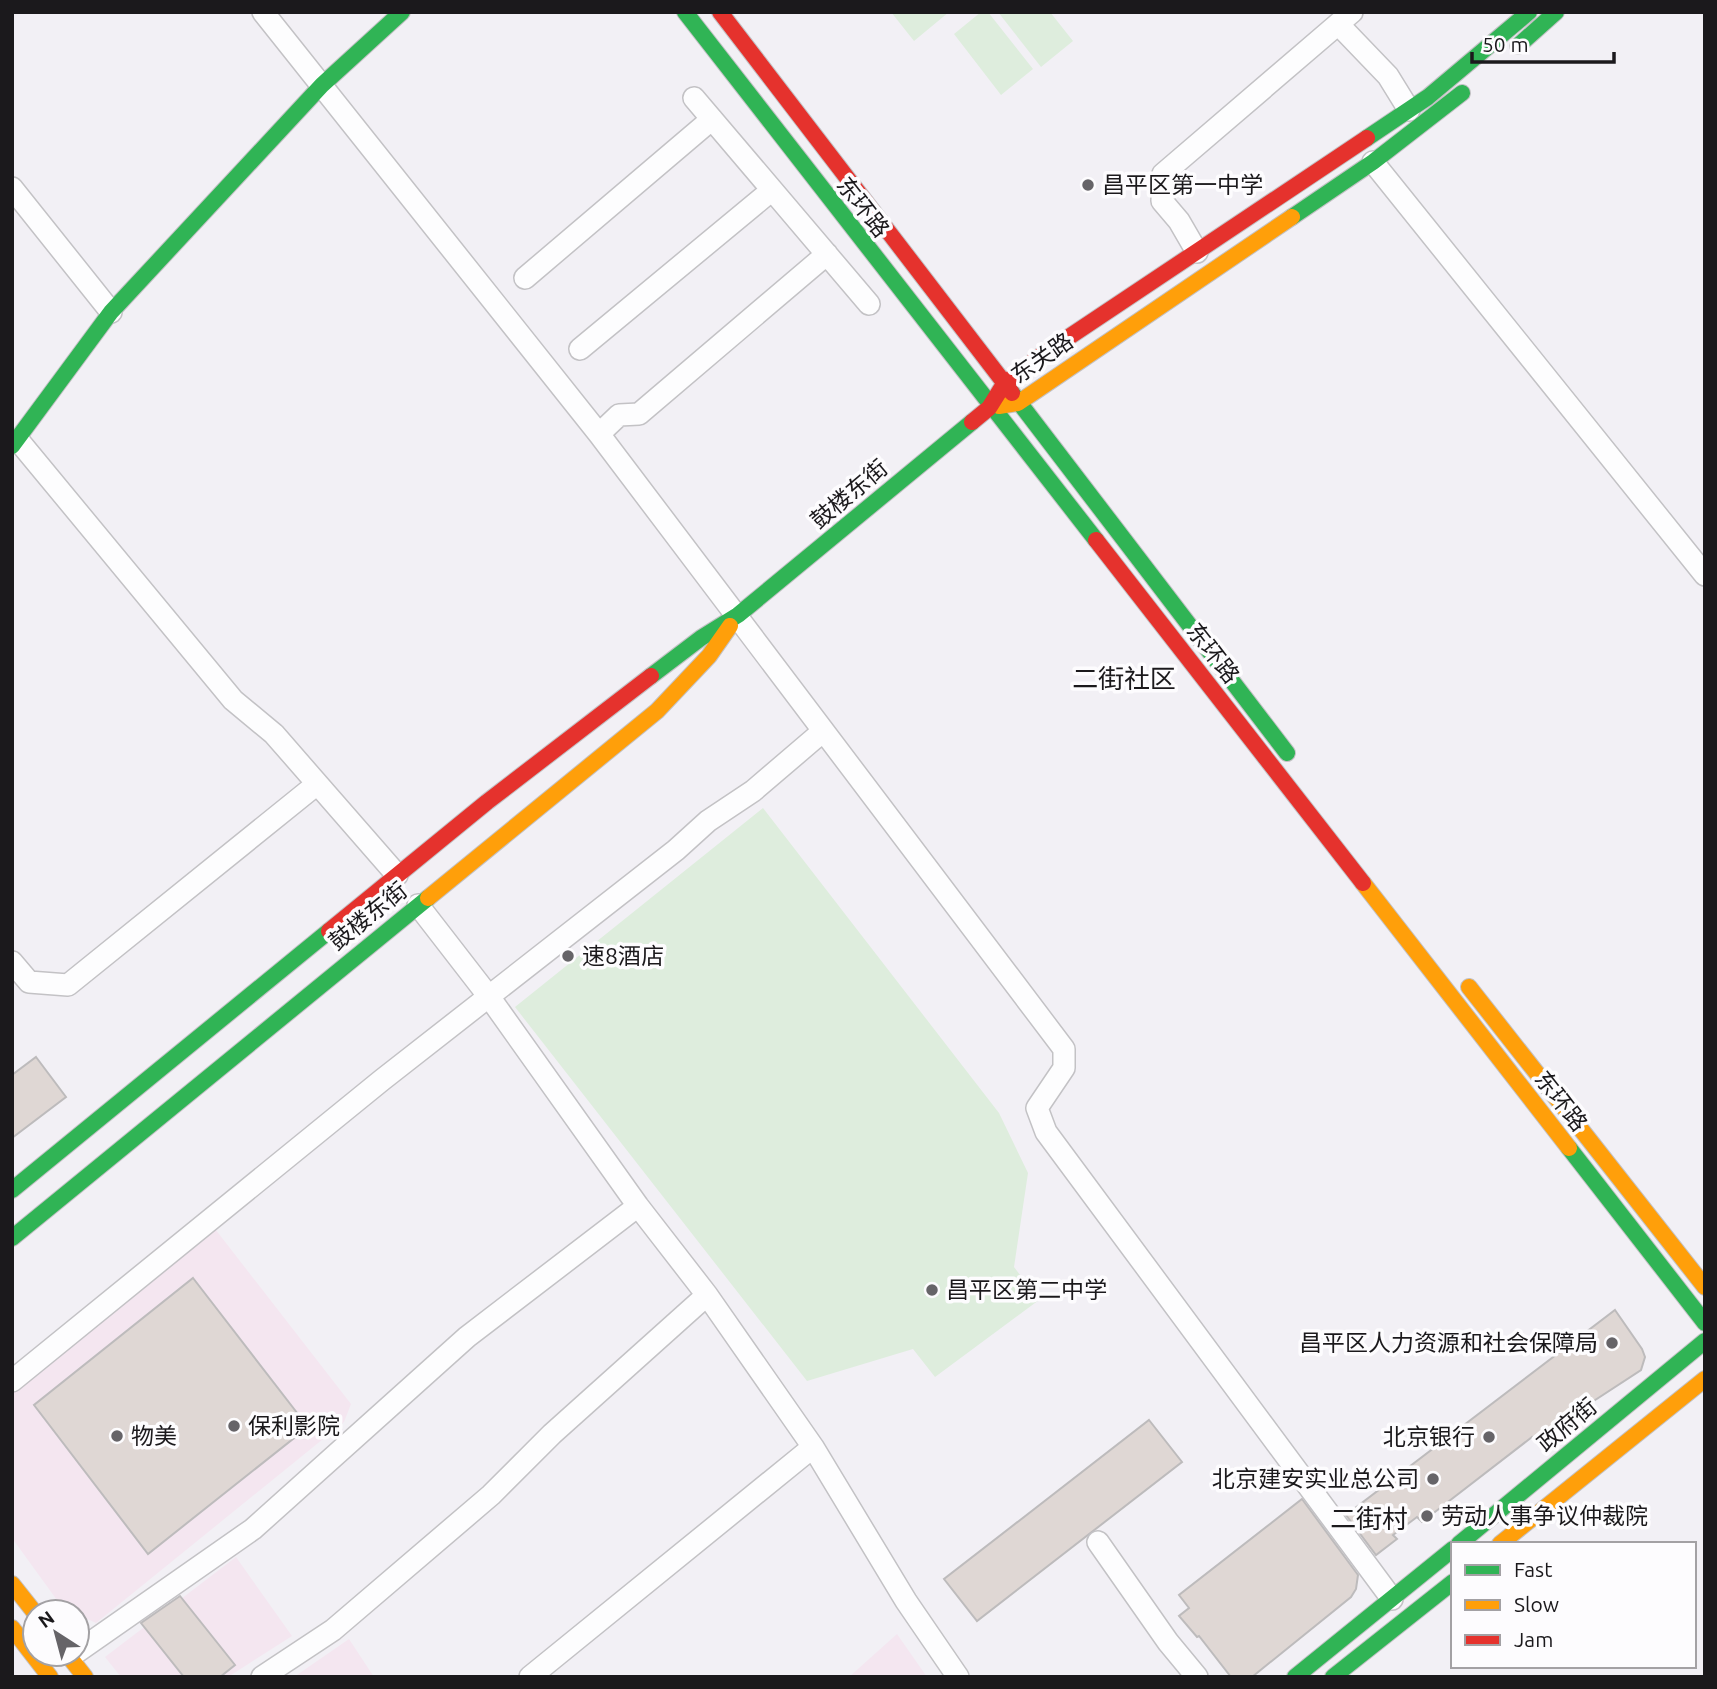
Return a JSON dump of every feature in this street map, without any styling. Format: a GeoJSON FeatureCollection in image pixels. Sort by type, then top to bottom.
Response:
{"type":"FeatureCollection","features":[{"type":"Feature","properties":{"kind":"street"},"geometry":{"type":"LineString","coordinates":[[263,12],[599,434],[1064,1049],[1064,1068],[1037,1108],[1046,1132],[1392,1599]]}},
{"type":"Feature","properties":{"kind":"street"},"geometry":{"type":"LineString","coordinates":[[397,875],[274,734],[233,700],[15,443],[111,312],[322,85],[402,12]]}},
{"type":"Feature","properties":{"kind":"street","name":"东环路"},"geometry":{"type":"LineString","coordinates":[[685,12],[989,408],[1269,761],[1705,1323]]}},
{"type":"Feature","properties":{"kind":"street","name":"东环路"},"geometry":{"type":"LineString","coordinates":[[720,12],[1295,763]]}},
{"type":"Feature","properties":{"kind":"street","name":"东关路"},"geometry":{"type":"LineString","coordinates":[[989,408],[1004,384],[1036,359],[1409,110],[1529,12]]}},
{"type":"Feature","properties":{"kind":"street"},"geometry":{"type":"LineString","coordinates":[[1504,58],[1556,12]]}},
{"type":"Feature","properties":{"kind":"street"},"geometry":{"type":"LineString","coordinates":[[1197,252],[1179,221],[1162,201],[1163,174],[1345,19],[1388,76],[1409,110]]}},
{"type":"Feature","properties":{"kind":"street","name":"东关路"},"geometry":{"type":"LineString","coordinates":[[989,408],[1018,403],[1373,162],[1473,84]]}},
{"type":"Feature","properties":{"kind":"street"},"geometry":{"type":"LineString","coordinates":[[694,98],[869,304]]}},
{"type":"Feature","properties":{"kind":"street"},"geometry":{"type":"LineString","coordinates":[[524,278],[712,120]]}},
{"type":"Feature","properties":{"kind":"street"},"geometry":{"type":"LineString","coordinates":[[1373,162],[1705,575]]}},
{"type":"Feature","properties":{"kind":"street"},"geometry":{"type":"LineString","coordinates":[[12,188],[111,312]]}},
{"type":"Feature","properties":{"kind":"street"},"geometry":{"type":"LineString","coordinates":[[580,349],[772,190]]}},
{"type":"Feature","properties":{"kind":"street"},"geometry":{"type":"LineString","coordinates":[[599,434],[620,415],[639,414],[827,254]]}},
{"type":"Feature","properties":{"kind":"street","name":"鼓楼东街"},"geometry":{"type":"LineString","coordinates":[[12,1190],[397,875],[635,688],[701,638],[738,615],[989,408]]}},
{"type":"Feature","properties":{"kind":"street","name":"鼓楼东街"},"geometry":{"type":"LineString","coordinates":[[12,1238],[657,711],[709,656],[738,615]]}},
{"type":"Feature","properties":{"kind":"street"},"geometry":{"type":"LineString","coordinates":[[12,1381],[382,1080],[490,998],[551,946],[676,850],[708,821],[753,791],[822,732]]}},
{"type":"Feature","properties":{"kind":"street"},"geometry":{"type":"LineString","coordinates":[[12,962],[29,982],[68,985],[317,784]]}},
{"type":"Feature","properties":{"kind":"street"},"geometry":{"type":"LineString","coordinates":[[418,905],[490,998],[638,1206],[707,1294],[813,1447],[906,1601],[958,1677]]}},
{"type":"Feature","properties":{"kind":"street","name":"东环路"},"geometry":{"type":"LineString","coordinates":[[1457,972],[1705,1287]]}},
{"type":"Feature","properties":{"kind":"street"},"geometry":{"type":"LineString","coordinates":[[91,1641],[253,1529],[467,1337],[638,1206]]}},
{"type":"Feature","properties":{"kind":"street"},"geometry":{"type":"LineString","coordinates":[[262,1677],[333,1630],[491,1495],[552,1434],[707,1294]]}},
{"type":"Feature","properties":{"kind":"street","name":"政府街"},"geometry":{"type":"LineString","coordinates":[[1461,1542],[1705,1341]]}},
{"type":"Feature","properties":{"kind":"street"},"geometry":{"type":"LineString","coordinates":[[1502,1542],[1705,1379]]}},
{"type":"Feature","properties":{"kind":"street"},"geometry":{"type":"LineString","coordinates":[[530,1677],[813,1447]]}},
{"type":"Feature","properties":{"kind":"street"},"geometry":{"type":"LineString","coordinates":[[1098,1542],[1168,1642],[1197,1677]]}},
{"type":"Feature","properties":{"kind":"street"},"geometry":{"type":"LineString","coordinates":[[1295,1677],[1451,1551]]}},
{"type":"Feature","properties":{"kind":"street"},"geometry":{"type":"LineString","coordinates":[[1333,1677],[1451,1584]]}},
{"type":"Feature","properties":{"kind":"street"},"geometry":{"type":"LineString","coordinates":[[12,1628],[50,1677]]}},
{"type":"Feature","properties":{"kind":"shaded area"},"geometry":{"type":"Polygon","coordinates":[[[212,1225],[351,1404],[344,1422],[96,1623],[91,1621],[91,1598],[55,1598],[12,1538],[12,1387],[212,1225]]]}},
{"type":"Feature","properties":{"kind":"shaded area"},"geometry":{"type":"Polygon","coordinates":[[[236,1557],[292,1636],[228,1677],[121,1677],[105,1657],[236,1557]]]}},
{"type":"Feature","properties":{"kind":"shaded area"},"geometry":{"type":"Polygon","coordinates":[[[897,1634],[927,1677],[849,1677],[897,1634]]]}},
{"type":"Feature","properties":{"kind":"shaded area"},"geometry":{"type":"Polygon","coordinates":[[[349,1639],[374,1677],[294,1677],[349,1639]]]}},
{"type":"Feature","properties":{"kind":"green space"},"geometry":{"type":"Polygon","coordinates":[[[891,12],[949,12],[914,41],[891,12]]]}},
{"type":"Feature","properties":{"kind":"green space"},"geometry":{"type":"Polygon","coordinates":[[[981,12],[988,12],[1033,69],[1001,95],[954,34],[981,12]]]}},
{"type":"Feature","properties":{"kind":"green space"},"geometry":{"type":"Polygon","coordinates":[[[998,12],[1050,12],[1073,41],[1041,67],[998,12]]]}},
{"type":"Feature","properties":{"kind":"green space"},"geometry":{"type":"Polygon","coordinates":[[[763,808],[999,1113],[1028,1173],[1014,1267],[1039,1300],[935,1377],[913,1349],[807,1381],[515,1007],[763,808]]]}},
{"type":"Feature","properties":{"kind":"building"},"geometry":{"type":"Polygon","coordinates":[[[36,1057],[66,1097],[12,1138],[12,1075],[36,1057]]]}},
{"type":"Feature","properties":{"kind":"building"},"geometry":{"type":"Polygon","coordinates":[[[193,1278],[308,1427],[148,1554],[34,1405],[193,1278]]]}},
{"type":"Feature","properties":{"kind":"building"},"geometry":{"type":"Polygon","coordinates":[[[1615,1310],[1642,1349],[1645,1357],[1641,1370],[1589,1404],[1586,1401],[1534,1440],[1532,1437],[1422,1522],[1417,1517],[1393,1535],[1397,1539],[1376,1555],[1346,1515],[1615,1310]]]}},
{"type":"Feature","properties":{"kind":"building"},"geometry":{"type":"Polygon","coordinates":[[[1149,1420],[1182,1462],[977,1621],[944,1579],[1149,1420]]]}},
{"type":"Feature","properties":{"kind":"building"},"geometry":{"type":"Polygon","coordinates":[[[1302,1499],[1358,1575],[1356,1589],[1351,1597],[1252,1677],[1231,1677],[1199,1636],[1197,1637],[1179,1616],[1189,1608],[1179,1595],[1302,1499]]]}},
{"type":"Feature","properties":{"kind":"building"},"geometry":{"type":"Polygon","coordinates":[[[180,1596],[235,1665],[220,1677],[184,1677],[141,1623],[180,1596]]]}},
{"type":"Feature","properties":{"kind":"traffic: fast"},"geometry":{"type":"LineString","coordinates":[[12,446],[111,312],[322,85],[402,12]]}},
{"type":"Feature","properties":{"kind":"traffic: fast"},"geometry":{"type":"LineString","coordinates":[[685,12],[1096,540]]}},
{"type":"Feature","properties":{"kind":"traffic: fast"},"geometry":{"type":"LineString","coordinates":[[1367,138],[1428,97],[1529,12]]}},
{"type":"Feature","properties":{"kind":"traffic: fast"},"geometry":{"type":"LineString","coordinates":[[1518,46],[1556,12]]}},
{"type":"Feature","properties":{"kind":"traffic: fast"},"geometry":{"type":"LineString","coordinates":[[1292,217],[1373,162],[1462,93]]}},
{"type":"Feature","properties":{"kind":"traffic: fast"},"geometry":{"type":"LineString","coordinates":[[1012,393],[1287,753]]}},
{"type":"Feature","properties":{"kind":"traffic: fast"},"geometry":{"type":"LineString","coordinates":[[651,676],[701,638],[738,615],[972,422]]}},
{"type":"Feature","properties":{"kind":"traffic: fast"},"geometry":{"type":"LineString","coordinates":[[12,1238],[428,898]]}},
{"type":"Feature","properties":{"kind":"traffic: fast"},"geometry":{"type":"LineString","coordinates":[[12,1190],[329,931]]}},
{"type":"Feature","properties":{"kind":"traffic: fast"},"geometry":{"type":"LineString","coordinates":[[1569,1148],[1705,1323]]}},
{"type":"Feature","properties":{"kind":"traffic: fast"},"geometry":{"type":"LineString","coordinates":[[1461,1542],[1705,1341]]}},
{"type":"Feature","properties":{"kind":"traffic: fast"},"geometry":{"type":"LineString","coordinates":[[1295,1677],[1451,1551]]}},
{"type":"Feature","properties":{"kind":"traffic: fast"},"geometry":{"type":"LineString","coordinates":[[1333,1677],[1451,1584]]}},
{"type":"Feature","properties":{"kind":"traffic: slow"},"geometry":{"type":"LineString","coordinates":[[999,406],[1018,403],[1292,217]]}},
{"type":"Feature","properties":{"kind":"traffic: slow"},"geometry":{"type":"LineString","coordinates":[[428,898],[657,711],[709,656],[730,626]]}},
{"type":"Feature","properties":{"kind":"traffic: slow"},"geometry":{"type":"LineString","coordinates":[[1363,883],[1569,1148]]}},
{"type":"Feature","properties":{"kind":"traffic: slow"},"geometry":{"type":"LineString","coordinates":[[1469,987],[1705,1287]]}},
{"type":"Feature","properties":{"kind":"traffic: slow"},"geometry":{"type":"LineString","coordinates":[[1502,1542],[1705,1379]]}},
{"type":"Feature","properties":{"kind":"traffic: slow"},"geometry":{"type":"LineString","coordinates":[[12,1584],[23,1598]]}},
{"type":"Feature","properties":{"kind":"traffic: slow"},"geometry":{"type":"LineString","coordinates":[[12,1628],[50,1677]]}},
{"type":"Feature","properties":{"kind":"traffic: slow"},"geometry":{"type":"LineString","coordinates":[[78,1668],[85,1677]]}},
{"type":"Feature","properties":{"kind":"traffic: jam"},"geometry":{"type":"LineString","coordinates":[[720,12],[1012,393]]}},
{"type":"Feature","properties":{"kind":"traffic: jam"},"geometry":{"type":"LineString","coordinates":[[972,422],[989,408],[1004,384],[1036,359],[1367,138]]}},
{"type":"Feature","properties":{"kind":"traffic: jam"},"geometry":{"type":"LineString","coordinates":[[1096,540],[1363,883]]}},
{"type":"Feature","properties":{"kind":"traffic: jam"},"geometry":{"type":"LineString","coordinates":[[329,931],[487,802],[651,676]]}},
{"type":"Feature","properties":{"kind":"place","name":"昌平区第一中学"},"geometry":{"type":"Point","coordinates":[1088,185]}},
{"type":"Feature","properties":{"kind":"place","name":"速8酒店"},"geometry":{"type":"Point","coordinates":[568,956]}},
{"type":"Feature","properties":{"kind":"place","name":"昌平区第二中学"},"geometry":{"type":"Point","coordinates":[932,1290]}},
{"type":"Feature","properties":{"kind":"place","name":"昌平区人力资源和社会保障局"},"geometry":{"type":"Point","coordinates":[1612,1343]}},
{"type":"Feature","properties":{"kind":"place","name":"保利影院"},"geometry":{"type":"Point","coordinates":[234,1426]}},
{"type":"Feature","properties":{"kind":"place","name":"物美"},"geometry":{"type":"Point","coordinates":[117,1436]}},
{"type":"Feature","properties":{"kind":"place","name":"北京银行"},"geometry":{"type":"Point","coordinates":[1489,1437]}},
{"type":"Feature","properties":{"kind":"place","name":"北京建安实业总公司"},"geometry":{"type":"Point","coordinates":[1433,1479]}},
{"type":"Feature","properties":{"kind":"place","name":"劳动人事争议仲裁院"},"geometry":{"type":"Point","coordinates":[1427,1516]}},
{"type":"Feature","properties":{"kind":"district","name":"二街社区"},"geometry":{"type":"Point","coordinates":[1124,679]}},
{"type":"Feature","properties":{"kind":"district","name":"二街村"},"geometry":{"type":"Point","coordinates":[1369,1519]}}]}
